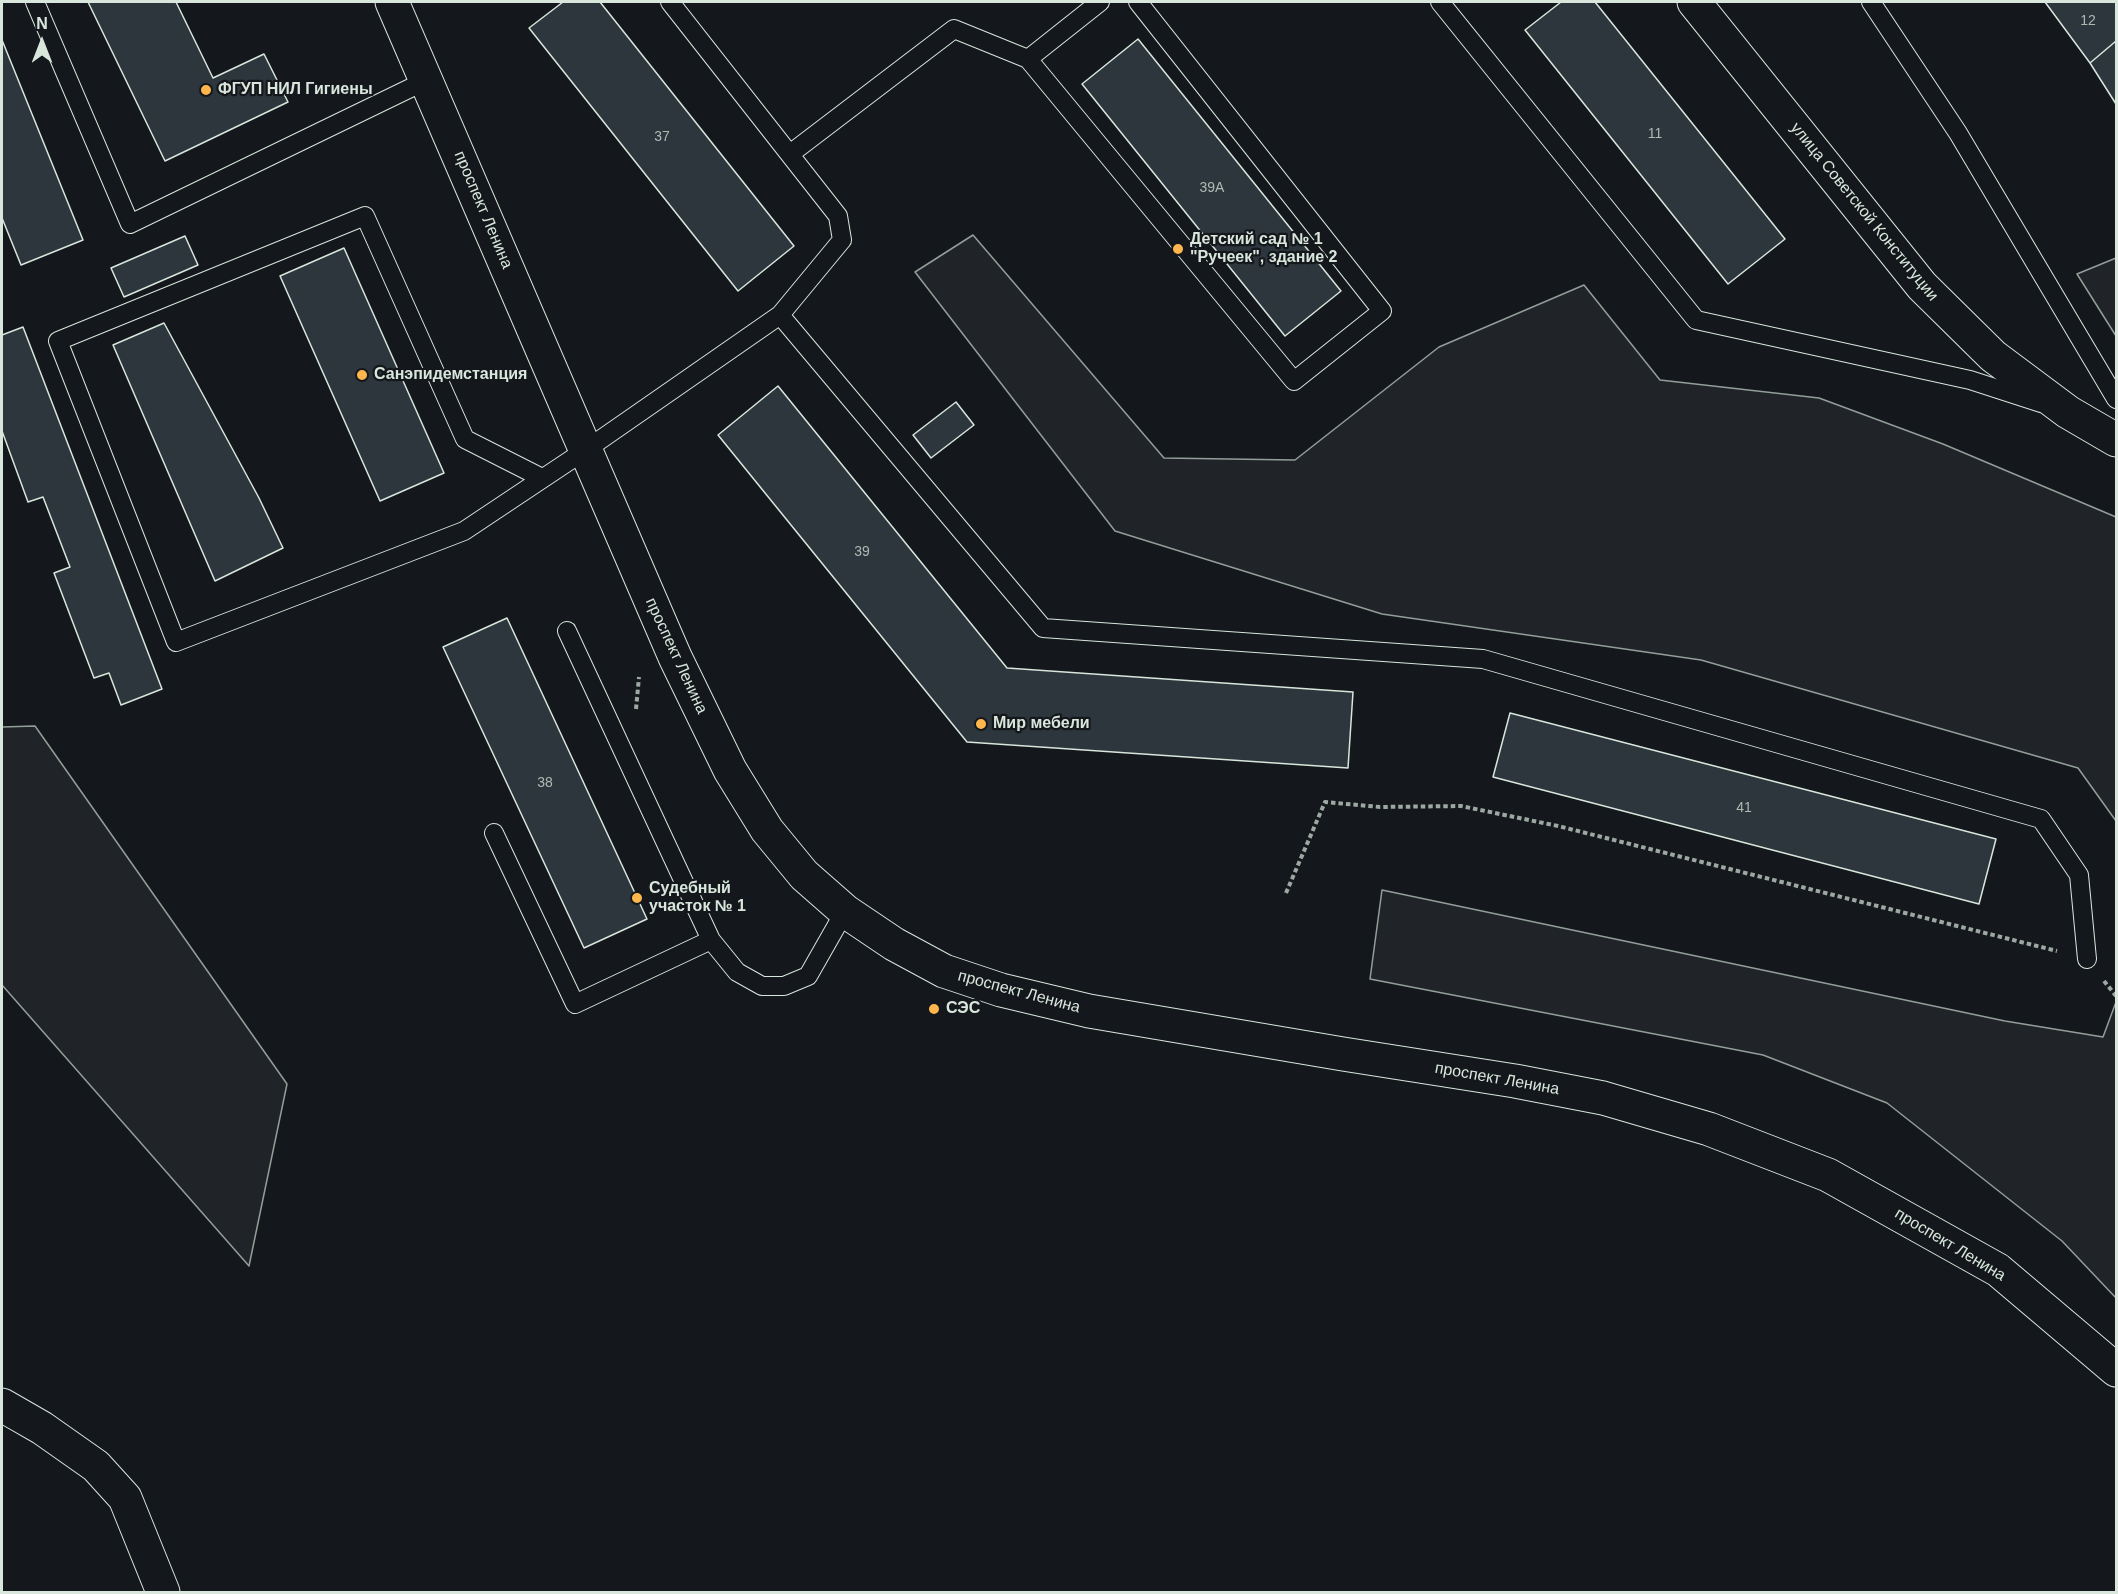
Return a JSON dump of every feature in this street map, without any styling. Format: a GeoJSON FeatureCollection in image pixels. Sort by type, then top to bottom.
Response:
{"type":"FeatureCollection","features":[{"type":"Feature","properties":{"kind":"main road","name":"проспект Ленина"},"geometry":{"type":"LineString","coordinates":[[392,2],[675,657],[730,770],[767,830],[804,875],[845,911],[894,944],[944,971],[1000,990],[1089,1011],[1321,1051],[1515,1080],[1604,1098],[1709,1129],[1828,1175],[1998,1270],[2116,1370]]}},
{"type":"Feature","properties":{"kind":"main road","name":"улица Советской Конституции"},"geometry":{"type":"LineString","coordinates":[[1694,2],[1922,286],[1993,357],[2068,412],[2116,440]]}},
{"type":"Feature","properties":{"kind":"main road"},"geometry":{"type":"LineString","coordinates":[[2,1405],[42,1428],[96,1466],[125,1498],[163,1593]]}},
{"type":"Feature","properties":{"kind":"lane"},"geometry":{"type":"LineString","coordinates":[[35,2],[130,224],[427,80]]}},
{"type":"Feature","properties":{"kind":"lane"},"geometry":{"type":"LineString","coordinates":[[542,478],[465,439],[365,216],[58,341],[176,642],[464,531],[587,449],[780,315],[842,240],[838,216],[670,2]]}},
{"type":"Feature","properties":{"kind":"lane"},"geometry":{"type":"LineString","coordinates":[[1028,59],[1100,2]]}},
{"type":"Feature","properties":{"kind":"lane"},"geometry":{"type":"LineString","coordinates":[[790,154],[954,29],[1028,59],[1294,381],[1382,311],[1138,2]]}},
{"type":"Feature","properties":{"kind":"lane"},"geometry":{"type":"LineString","coordinates":[[1440,2],[1696,320],[1847,355],[1970,380],[2068,412]]}},
{"type":"Feature","properties":{"kind":"lane"},"geometry":{"type":"LineString","coordinates":[[1870,2],[1958,133],[2116,399]]}},
{"type":"Feature","properties":{"kind":"lane"},"geometry":{"type":"LineString","coordinates":[[780,315],[1043,627],[1483,659],[2041,819],[2079,875],[2087,958]]}},
{"type":"Feature","properties":{"kind":"lane"},"geometry":{"type":"LineString","coordinates":[[567,631],[711,940],[737,972],[762,986],[784,986],[808,976],[845,911]]}},
{"type":"Feature","properties":{"kind":"lane"},"geometry":{"type":"LineString","coordinates":[[494,833],[574,1004],[711,940]]}},
{"type":"Feature","properties":{"kind":"path"},"geometry":{"type":"LineString","coordinates":[[1287,893],[1325,802],[1380,807],[1461,806],[1558,826],[2087,958]]}},
{"type":"Feature","properties":{"kind":"shaded area"},"geometry":{"type":"Polygon","coordinates":[[[973,235],[1164,458],[1295,460],[1439,347],[1584,285],[1660,380],[1819,398],[1943,444],[2116,517],[2116,821],[2078,768],[1701,660],[1382,614],[1115,531],[915,272],[973,235]]]}},
{"type":"Feature","properties":{"kind":"shaded area"},"geometry":{"type":"Polygon","coordinates":[[[2116,258],[2116,336],[2077,274],[2116,258]]]}},
{"type":"Feature","properties":{"kind":"shaded area"},"geometry":{"type":"Polygon","coordinates":[[[35,726],[287,1084],[249,1266],[2,985],[2,727],[35,726]]]}},
{"type":"Feature","properties":{"kind":"shaded area"},"geometry":{"type":"Polygon","coordinates":[[[1382,890],[2005,1021],[2103,1037],[2116,1002],[2116,1298],[2062,1241],[1887,1103],[1763,1055],[1370,979],[1382,890]]]}},
{"type":"Feature","properties":{"kind":"building","name":"ФГУП НИЛ Гигиены"},"geometry":{"type":"Polygon","coordinates":[[[88,2],[176,2],[213,78],[264,54],[288,102],[165,161],[88,2]]]}},
{"type":"Feature","properties":{"kind":"building"},"geometry":{"type":"Polygon","coordinates":[[[563,2],[600,2],[794,246],[738,291],[529,28],[563,2]]]}},
{"type":"Feature","properties":{"kind":"building"},"geometry":{"type":"Polygon","coordinates":[[[1561,2],[1595,2],[1785,239],[1728,284],[1525,30],[1561,2]]]}},
{"type":"Feature","properties":{"kind":"building"},"geometry":{"type":"Polygon","coordinates":[[[2045,2],[2116,2],[2116,41],[2090,63],[2045,2]]]}},
{"type":"Feature","properties":{"kind":"building"},"geometry":{"type":"Polygon","coordinates":[[[1138,39],[1341,291],[1285,336],[1082,84],[1138,39]]]}},
{"type":"Feature","properties":{"kind":"building"},"geometry":{"type":"Polygon","coordinates":[[[2,40],[83,240],[21,265],[2,218],[2,40]]]}},
{"type":"Feature","properties":{"kind":"building"},"geometry":{"type":"Polygon","coordinates":[[[2116,41],[2116,104],[2090,63],[2116,41]]]}},
{"type":"Feature","properties":{"kind":"building"},"geometry":{"type":"Polygon","coordinates":[[[185,236],[198,265],[124,297],[111,268],[185,236]]]}},
{"type":"Feature","properties":{"kind":"building","name":"Санэпидемстанция"},"geometry":{"type":"Polygon","coordinates":[[[344,248],[444,473],[380,501],[280,276],[344,248]]]}},
{"type":"Feature","properties":{"kind":"building"},"geometry":{"type":"Polygon","coordinates":[[[164,323],[259,498],[283,548],[215,581],[113,345],[164,323]]]}},
{"type":"Feature","properties":{"kind":"building"},"geometry":{"type":"Polygon","coordinates":[[[23,327],[162,689],[121,705],[109,673],[94,678],[54,573],[70,567],[43,497],[28,502],[2,431],[2,335],[23,327]]]}},
{"type":"Feature","properties":{"kind":"building"},"geometry":{"type":"Polygon","coordinates":[[[778,386],[1007,668],[1353,692],[1348,768],[967,742],[718,435],[778,386]]]}},
{"type":"Feature","properties":{"kind":"building"},"geometry":{"type":"Polygon","coordinates":[[[956,402],[974,425],[931,458],[913,435],[956,402]]]}},
{"type":"Feature","properties":{"kind":"building"},"geometry":{"type":"Polygon","coordinates":[[[507,618],[647,919],[584,948],[443,647],[507,618]]]}},
{"type":"Feature","properties":{"kind":"building"},"geometry":{"type":"Polygon","coordinates":[[[1510,713],[1996,839],[1979,904],[1493,777],[1510,713]]]}},
{"type":"Feature","properties":{"kind":"place","name":"ФГУП НИЛ Гигиены"},"geometry":{"type":"Point","coordinates":[206,90]}},
{"type":"Feature","properties":{"kind":"place","name":"Детский сад № 1 \"Ручеек\", здание 2"},"geometry":{"type":"Point","coordinates":[1178,249]}},
{"type":"Feature","properties":{"kind":"place","name":"Санэпидемстанция"},"geometry":{"type":"Point","coordinates":[362,375]}},
{"type":"Feature","properties":{"kind":"place","name":"Мир мебели"},"geometry":{"type":"Point","coordinates":[981,724]}},
{"type":"Feature","properties":{"kind":"place","name":"Судебный участок № 1"},"geometry":{"type":"Point","coordinates":[637,898]}},
{"type":"Feature","properties":{"kind":"place","name":"СЭС"},"geometry":{"type":"Point","coordinates":[934,1009]}}]}
